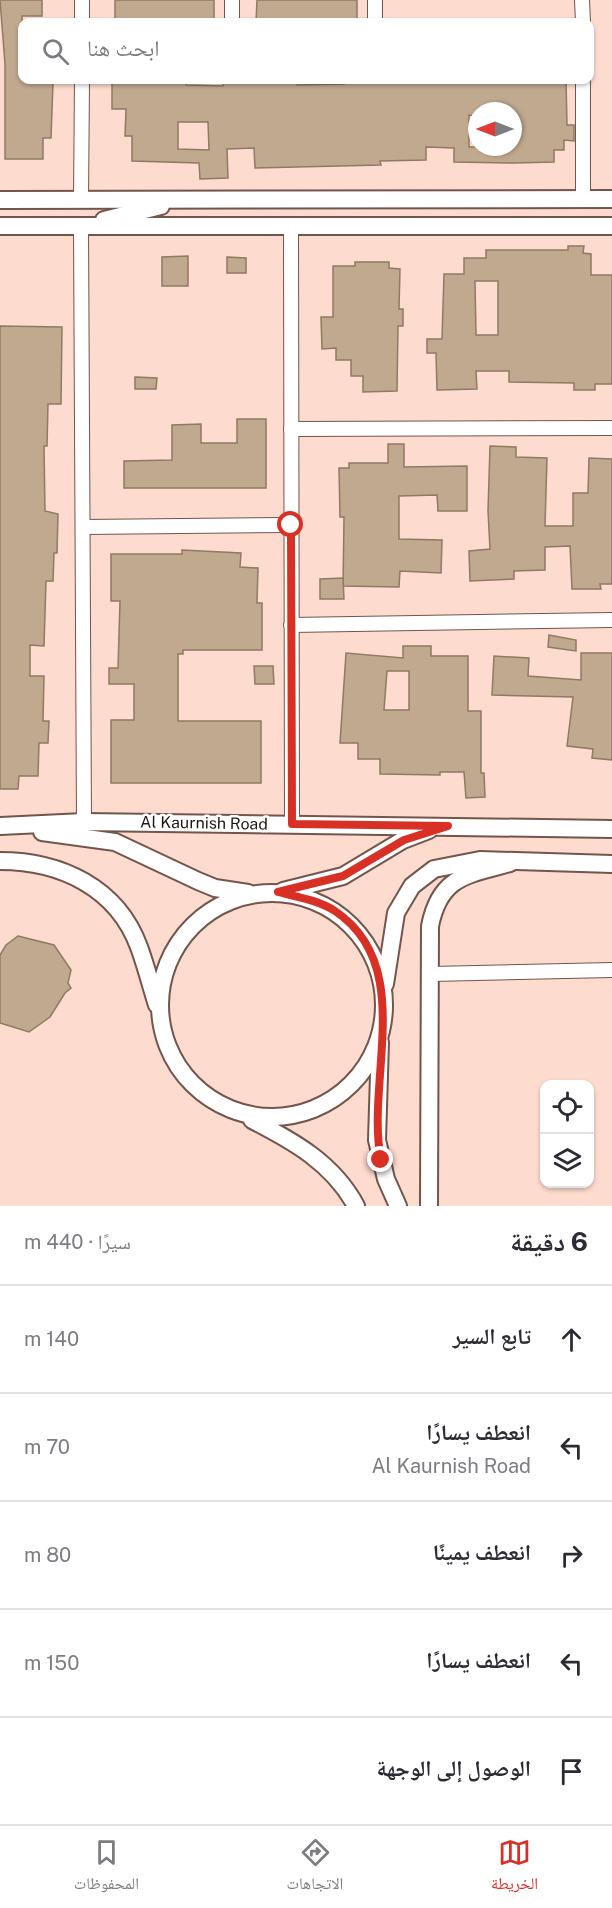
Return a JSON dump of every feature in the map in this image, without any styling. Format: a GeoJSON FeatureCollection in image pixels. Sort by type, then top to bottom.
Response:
{"type":"FeatureCollection","features":[{"type":"Feature","properties":{"kind":"street"},"geometry":{"type":"LineString","coordinates":[[82,0],[82,18]]}},
{"type":"Feature","properties":{"kind":"street"},"geometry":{"type":"LineString","coordinates":[[232,0],[232,18]]}},
{"type":"Feature","properties":{"kind":"street"},"geometry":{"type":"LineString","coordinates":[[375,0],[375,18]]}},
{"type":"Feature","properties":{"kind":"street"},"geometry":{"type":"LineString","coordinates":[[582,0],[583,18]]}},
{"type":"Feature","properties":{"kind":"street"},"geometry":{"type":"LineString","coordinates":[[81,200],[82,84]]}},
{"type":"Feature","properties":{"kind":"street"},"geometry":{"type":"LineString","coordinates":[[583,84],[583,200]]}},
{"type":"Feature","properties":{"kind":"street"},"geometry":{"type":"LineString","coordinates":[[0,200],[612,200]]}},
{"type":"Feature","properties":{"kind":"street"},"geometry":{"type":"LineString","coordinates":[[81,226],[185,200]]}},
{"type":"Feature","properties":{"kind":"street"},"geometry":{"type":"LineString","coordinates":[[0,226],[612,226]]}},
{"type":"Feature","properties":{"kind":"street"},"geometry":{"type":"LineString","coordinates":[[81,226],[84,822]]}},
{"type":"Feature","properties":{"kind":"street"},"geometry":{"type":"LineString","coordinates":[[291,226],[292,824]]}},
{"type":"Feature","properties":{"kind":"street"},"geometry":{"type":"LineString","coordinates":[[291,429],[612,428]]}},
{"type":"Feature","properties":{"kind":"street"},"geometry":{"type":"LineString","coordinates":[[82,527],[291,525]]}},
{"type":"Feature","properties":{"kind":"street"},"geometry":{"type":"LineString","coordinates":[[291,625],[612,620]]}},
{"type":"Feature","properties":{"kind":"street","name":"Al Kaurnish Road"},"geometry":{"type":"LineString","coordinates":[[0,827],[84,822],[612,829]]}},
{"type":"Feature","properties":{"kind":"street"},"geometry":{"type":"LineString","coordinates":[[160,1015],[162,982],[173,950],[193,924],[220,904],[252,894],[278,892],[343,876],[404,840],[448,826]]}},
{"type":"Feature","properties":{"kind":"street"},"geometry":{"type":"LineString","coordinates":[[0,827],[115,842],[215,888],[252,894]]}},
{"type":"Feature","properties":{"kind":"street"},"geometry":{"type":"LineString","coordinates":[[398,1206],[387,1179],[377,1140],[383,994],[392,928],[403,898],[412,886],[434,868],[447,864],[480,860],[510,863],[612,864]]}},
{"type":"Feature","properties":{"kind":"street"},"geometry":{"type":"LineString","coordinates":[[0,861],[28,862],[63,870],[80,878],[108,899],[126,922],[139,946],[160,1015],[167,1047],[183,1074],[206,1097],[308,1151],[339,1180],[356,1206]]}},
{"type":"Feature","properties":{"kind":"street"},"geometry":{"type":"LineString","coordinates":[[429,1206],[430,926],[433,912],[444,889],[465,875],[510,863]]}},
{"type":"Feature","properties":{"kind":"street"},"geometry":{"type":"LineString","coordinates":[[278,892],[311,900],[334,911],[359,933],[375,962],[383,994]]}},
{"type":"Feature","properties":{"kind":"street"},"geometry":{"type":"LineString","coordinates":[[431,974],[612,970]]}},
{"type":"Feature","properties":{"kind":"street"},"geometry":{"type":"LineString","coordinates":[[235,1111],[271,1118],[308,1112],[340,1094],[365,1067],[380,1033]]}},
{"type":"Feature","properties":{"kind":"building"},"geometry":{"type":"Polygon","coordinates":[[[0,0],[42,0],[42,16],[18,18],[18,84],[53,84],[51,138],[43,138],[43,159],[5,159],[5,64],[0,0]]]}},
{"type":"Feature","properties":{"kind":"building"},"geometry":{"type":"Polygon","coordinates":[[[115,0],[214,0],[214,18],[115,18],[115,0]]]}},
{"type":"Feature","properties":{"kind":"building"},"geometry":{"type":"Polygon","coordinates":[[[257,0],[357,0],[357,18],[256,18],[257,0]]]}},
{"type":"Feature","properties":{"kind":"building"},"geometry":{"type":"Polygon","coordinates":[[[112,84],[223,86],[223,84],[566,84],[567,125],[574,125],[574,141],[564,140],[564,150],[554,150],[554,162],[454,162],[454,148],[426,147],[426,160],[380,161],[381,165],[255,168],[254,148],[227,149],[228,178],[200,179],[199,163],[132,161],[132,136],[125,136],[126,109],[112,109],[112,84]],[[178,122],[178,149],[209,150],[208,122],[178,122]]]}},
{"type":"Feature","properties":{"kind":"building"},"geometry":{"type":"Polygon","coordinates":[[[568,246],[584,246],[583,253],[591,254],[591,275],[612,275],[612,384],[595,384],[595,390],[574,390],[574,383],[509,382],[509,371],[476,371],[477,389],[437,390],[436,353],[427,353],[427,339],[442,339],[444,274],[464,274],[464,258],[486,258],[486,250],[568,250],[568,246]],[[475,281],[476,335],[498,335],[498,281],[475,281]]]}},
{"type":"Feature","properties":{"kind":"building"},"geometry":{"type":"Polygon","coordinates":[[[188,256],[188,286],[162,286],[162,257],[188,256]]]}},
{"type":"Feature","properties":{"kind":"building"},"geometry":{"type":"Polygon","coordinates":[[[227,257],[246,258],[246,273],[227,273],[227,257]]]}},
{"type":"Feature","properties":{"kind":"building"},"geometry":{"type":"Polygon","coordinates":[[[355,262],[389,262],[389,268],[400,269],[399,309],[403,309],[403,326],[398,326],[397,391],[363,392],[363,376],[351,376],[351,360],[336,360],[336,348],[322,349],[321,317],[333,317],[333,266],[355,266],[355,262]]]}},
{"type":"Feature","properties":{"kind":"building"},"geometry":{"type":"Polygon","coordinates":[[[0,326],[62,327],[61,404],[48,404],[47,446],[44,446],[45,511],[58,514],[57,553],[54,553],[53,581],[46,581],[44,646],[30,645],[30,676],[44,676],[43,721],[49,721],[48,743],[39,743],[38,776],[19,776],[18,789],[0,789],[0,326]]]}},
{"type":"Feature","properties":{"kind":"building"},"geometry":{"type":"Polygon","coordinates":[[[135,377],[157,378],[156,389],[135,389],[135,377]]]}},
{"type":"Feature","properties":{"kind":"building"},"geometry":{"type":"Polygon","coordinates":[[[237,419],[266,419],[266,488],[124,488],[124,461],[172,460],[172,425],[201,424],[201,443],[237,443],[237,419]]]}},
{"type":"Feature","properties":{"kind":"building"},"geometry":{"type":"Polygon","coordinates":[[[388,444],[404,444],[404,467],[467,466],[467,511],[438,511],[437,495],[399,496],[399,539],[442,540],[441,573],[400,571],[399,587],[343,586],[344,517],[340,517],[339,468],[349,468],[349,463],[388,463],[388,444]]]}},
{"type":"Feature","properties":{"kind":"building"},"geometry":{"type":"Polygon","coordinates":[[[490,446],[516,447],[516,457],[547,458],[545,526],[573,526],[573,493],[588,493],[589,458],[612,459],[612,584],[600,584],[601,589],[572,589],[570,546],[545,547],[545,570],[514,571],[514,579],[470,581],[469,551],[490,549],[488,511],[490,446]]]}},
{"type":"Feature","properties":{"kind":"building"},"geometry":{"type":"Polygon","coordinates":[[[182,550],[241,553],[240,567],[258,568],[257,603],[262,603],[262,650],[183,650],[183,654],[178,654],[178,721],[261,721],[261,783],[111,783],[111,720],[134,720],[134,684],[109,684],[109,668],[118,668],[120,601],[111,601],[111,554],[182,554],[182,550]]]}},
{"type":"Feature","properties":{"kind":"building"},"geometry":{"type":"Polygon","coordinates":[[[343,578],[344,599],[320,599],[320,579],[343,578]]]}},
{"type":"Feature","properties":{"kind":"building"},"geometry":{"type":"Polygon","coordinates":[[[549,635],[576,640],[576,651],[548,647],[549,635]]]}},
{"type":"Feature","properties":{"kind":"building"},"geometry":{"type":"Polygon","coordinates":[[[403,646],[431,646],[431,656],[468,656],[468,711],[481,711],[481,773],[484,773],[485,797],[466,798],[464,772],[440,772],[440,775],[380,774],[380,759],[358,759],[358,743],[340,743],[346,653],[403,658],[403,646]],[[387,671],[384,710],[409,710],[409,671],[387,671]]]}},
{"type":"Feature","properties":{"kind":"building"},"geometry":{"type":"Polygon","coordinates":[[[581,653],[612,653],[612,760],[592,758],[593,749],[567,746],[573,697],[492,695],[494,656],[529,658],[528,676],[581,680],[581,653]]]}},
{"type":"Feature","properties":{"kind":"building"},"geometry":{"type":"Polygon","coordinates":[[[254,666],[273,666],[274,684],[255,684],[254,666]]]}},
{"type":"Feature","properties":{"kind":"building"},"geometry":{"type":"Polygon","coordinates":[[[18,936],[54,945],[71,970],[68,983],[71,988],[65,993],[50,1017],[29,1032],[0,1023],[0,955],[6,945],[18,936]]]}},
{"type":"Feature","properties":{"kind":"route"},"geometry":{"type":"LineString","coordinates":[[291,525],[292,824],[448,826],[416,834],[343,876],[278,892],[311,900],[334,911],[359,933],[375,962],[383,994],[384,1014],[380,1033],[377,1119],[377,1140],[381,1160]]}}]}
